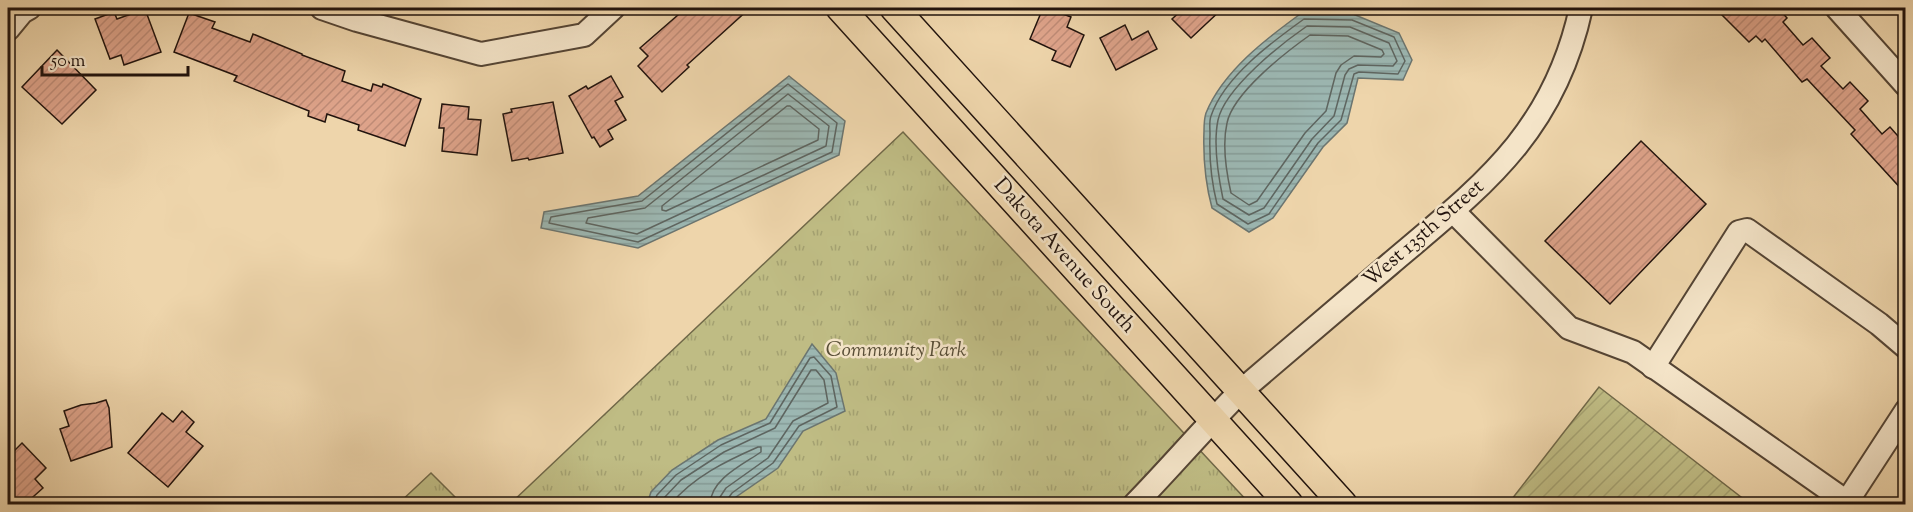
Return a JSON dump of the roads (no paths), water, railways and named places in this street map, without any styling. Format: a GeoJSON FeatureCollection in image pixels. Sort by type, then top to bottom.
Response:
{"type":"FeatureCollection","features":[{"type":"Feature","properties":{"kind":"main road","name":"Dakota Avenue South"},"geometry":{"type":"LineString","coordinates":[[840,8],[1289,504]]}},
{"type":"Feature","properties":{"kind":"main road","name":"Dakota Avenue South"},"geometry":{"type":"LineString","coordinates":[[894,8],[1343,504]]}},
{"type":"Feature","properties":{"kind":"street"},"geometry":{"type":"LineString","coordinates":[[8,29],[22,12],[29,8]]}},
{"type":"Feature","properties":{"kind":"street"},"geometry":{"type":"LineString","coordinates":[[322,8],[357,20],[481,54],[584,35],[613,8]]}},
{"type":"Feature","properties":{"kind":"street","name":"West 135th Street"},"geometry":{"type":"LineString","coordinates":[[1136,504],[1240,391],[1452,211],[1506,160],[1541,113],[1555,87],[1567,58],[1581,8]]}},
{"type":"Feature","properties":{"kind":"street"},"geometry":{"type":"LineString","coordinates":[[1837,8],[1905,85]]}},
{"type":"Feature","properties":{"kind":"street"},"geometry":{"type":"LineString","coordinates":[[1452,211],[1569,328],[1633,352],[1841,498],[1850,497],[1905,411]]}},
{"type":"Feature","properties":{"kind":"street"},"geometry":{"type":"LineString","coordinates":[[1653,367],[1739,232],[1747,230],[1879,324],[1905,347]]}},
{"type":"Feature","properties":{"kind":"water"},"geometry":{"type":"Polygon","coordinates":[[[1303,12],[1353,14],[1399,33],[1412,60],[1403,80],[1358,78],[1347,123],[1323,147],[1273,218],[1249,232],[1212,208],[1204,160],[1205,115],[1223,83],[1247,56],[1303,12]]]}},
{"type":"Feature","properties":{"kind":"water"},"geometry":{"type":"Polygon","coordinates":[[[789,76],[845,121],[839,155],[638,248],[541,228],[544,212],[638,196],[789,76]]]}},
{"type":"Feature","properties":{"kind":"water"},"geometry":{"type":"Polygon","coordinates":[[[812,344],[836,373],[845,411],[803,431],[778,468],[736,497],[731,504],[647,504],[651,492],[672,470],[718,440],[766,419],[812,344]]]}},
{"type":"Feature","properties":{"kind":"park label","name":"Community Park"},"geometry":{"type":"Point","coordinates":[896,351]}}]}
